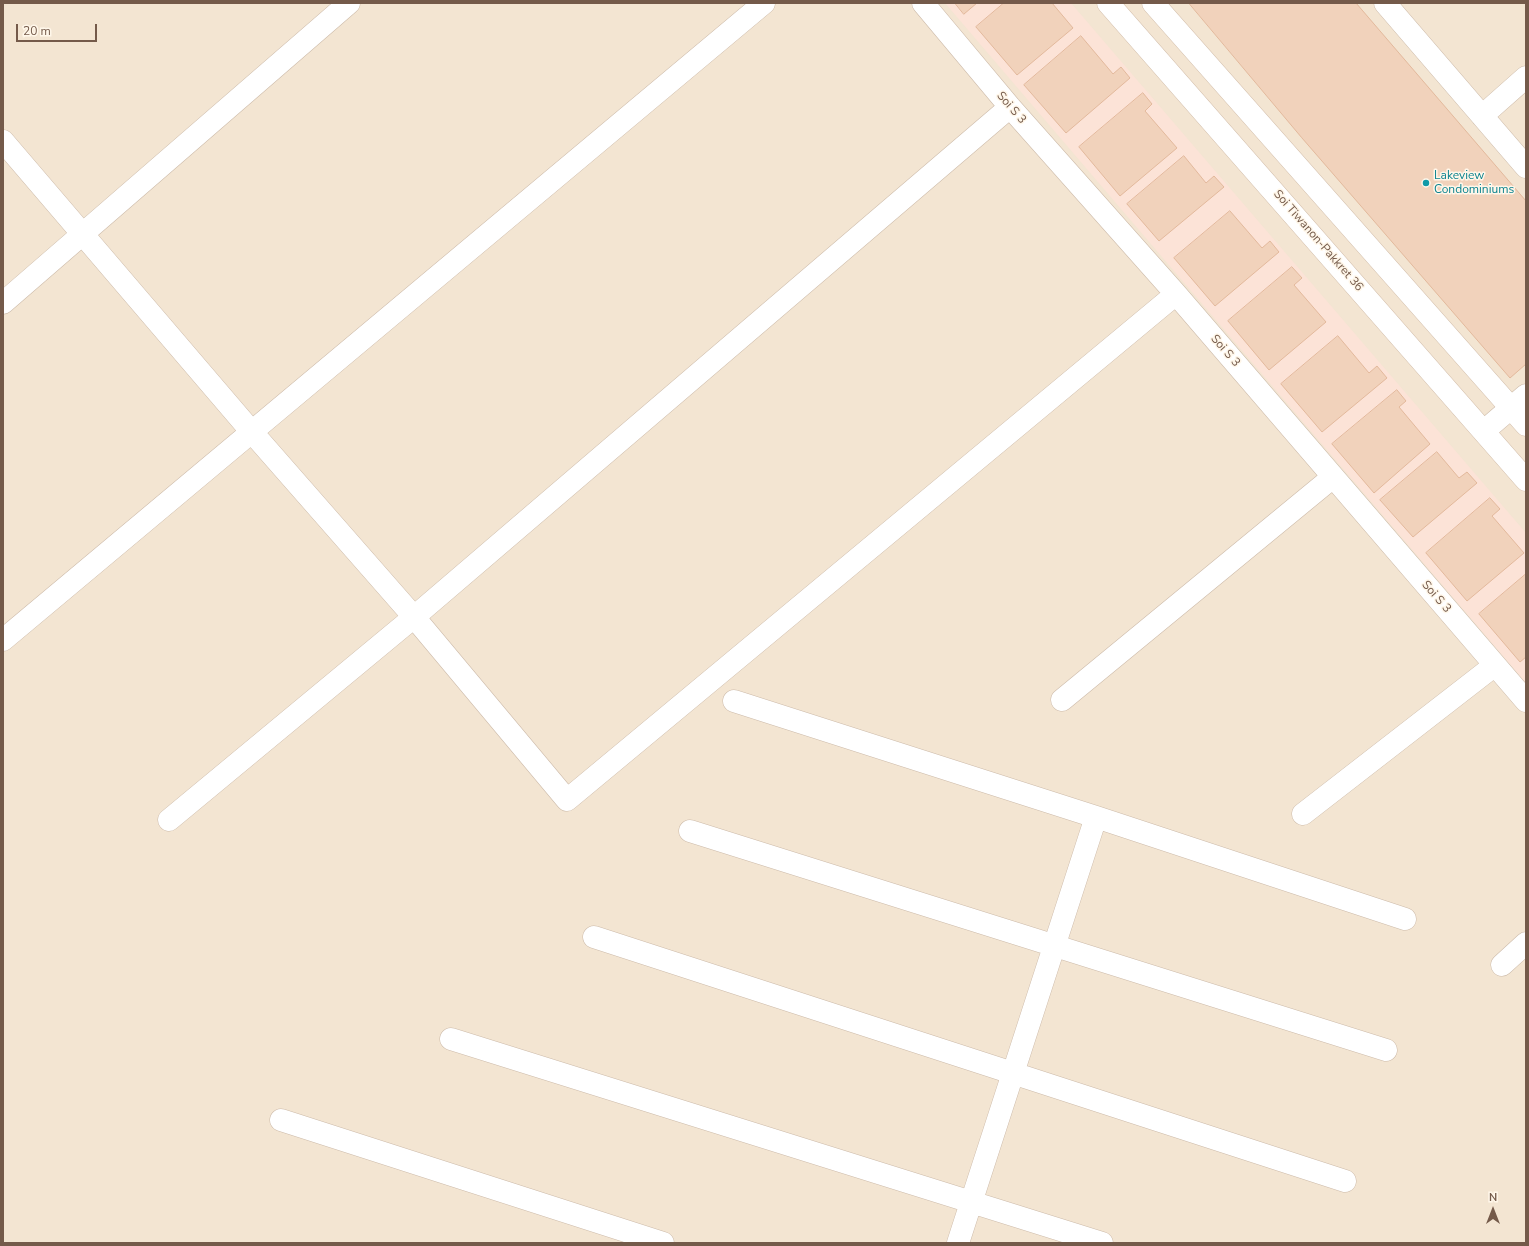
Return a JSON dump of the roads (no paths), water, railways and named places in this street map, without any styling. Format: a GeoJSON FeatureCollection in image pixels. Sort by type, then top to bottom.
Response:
{"type":"FeatureCollection","features":[{"type":"Feature","properties":{"kind":"street"},"geometry":{"type":"LineString","coordinates":[[3,303],[349,3]]}},
{"type":"Feature","properties":{"kind":"street"},"geometry":{"type":"LineString","coordinates":[[3,640],[764,3]]}},
{"type":"Feature","properties":{"kind":"street","name":"Soi S 3"},"geometry":{"type":"LineString","coordinates":[[923,3],[1010,107],[1176,294],[1526,700]]}},
{"type":"Feature","properties":{"kind":"street","name":"Soi Tiwanon-Pakkret 36"},"geometry":{"type":"LineString","coordinates":[[1108,3],[1526,480]]}},
{"type":"Feature","properties":{"kind":"street"},"geometry":{"type":"LineString","coordinates":[[1153,3],[1519,402],[1526,425]]}},
{"type":"Feature","properties":{"kind":"street"},"geometry":{"type":"LineString","coordinates":[[1385,3],[1526,167]]}},
{"type":"Feature","properties":{"kind":"street"},"geometry":{"type":"LineString","coordinates":[[1482,116],[1526,77]]}},
{"type":"Feature","properties":{"kind":"street"},"geometry":{"type":"LineString","coordinates":[[169,820],[414,617],[1010,107]]}},
{"type":"Feature","properties":{"kind":"street"},"geometry":{"type":"LineString","coordinates":[[3,140],[251,431],[414,617],[567,800],[1176,294]]}},
{"type":"Feature","properties":{"kind":"street"},"geometry":{"type":"LineString","coordinates":[[1484,431],[1519,402]]}},
{"type":"Feature","properties":{"kind":"street"},"geometry":{"type":"LineString","coordinates":[[1062,700],[1333,477]]}},
{"type":"Feature","properties":{"kind":"street"},"geometry":{"type":"LineString","coordinates":[[1303,814],[1495,665]]}},
{"type":"Feature","properties":{"kind":"street"},"geometry":{"type":"LineString","coordinates":[[734,701],[1096,817],[1405,919]]}},
{"type":"Feature","properties":{"kind":"street"},"geometry":{"type":"LineString","coordinates":[[958,1243],[1096,817]]}},
{"type":"Feature","properties":{"kind":"street"},"geometry":{"type":"LineString","coordinates":[[690,830],[1386,1050]]}},
{"type":"Feature","properties":{"kind":"street"},"geometry":{"type":"LineString","coordinates":[[594,937],[1345,1181]]}},
{"type":"Feature","properties":{"kind":"street"},"geometry":{"type":"LineString","coordinates":[[1502,965],[1526,943]]}},
{"type":"Feature","properties":{"kind":"street"},"geometry":{"type":"LineString","coordinates":[[451,1039],[1102,1243]]}},
{"type":"Feature","properties":{"kind":"street"},"geometry":{"type":"LineString","coordinates":[[281,1120],[663,1243]]}},
{"type":"Feature","properties":{"kind":"place","name":"Lakeview Condominiums"},"geometry":{"type":"Point","coordinates":[1426,183]}}]}
